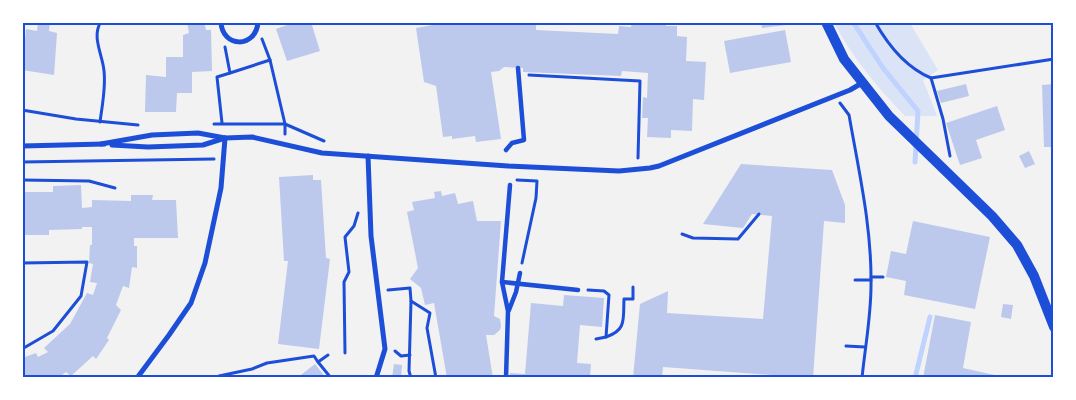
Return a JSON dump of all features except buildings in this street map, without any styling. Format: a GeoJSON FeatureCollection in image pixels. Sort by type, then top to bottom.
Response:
{"type":"FeatureCollection","features":[{"type":"Feature","properties":{"kind":"main road"},"geometry":{"type":"LineString","coordinates":[[826,22],[844,59],[889,116],[992,216],[1017,245],[1034,276],[1054,327]]}},
{"type":"Feature","properties":{"kind":"street"},"geometry":{"type":"LineString","coordinates":[[221,22],[223,33],[227,38],[237,42],[248,40],[256,32],[258,25]]}},
{"type":"Feature","properties":{"kind":"street"},"geometry":{"type":"LineString","coordinates":[[506,150],[512,143],[524,140],[518,68]]}},
{"type":"Feature","properties":{"kind":"street"},"geometry":{"type":"LineString","coordinates":[[101,144],[161,135],[198,133],[225,138],[252,137],[322,153],[525,166],[619,171],[638,170],[659,166],[850,90],[862,83]]}},
{"type":"Feature","properties":{"kind":"street"},"geometry":{"type":"LineString","coordinates":[[22,146],[101,144],[148,147],[203,146],[225,138]]}},
{"type":"Feature","properties":{"kind":"street"},"geometry":{"type":"LineString","coordinates":[[137,378],[170,335],[190,303],[205,262],[221,188],[225,138]]}},
{"type":"Feature","properties":{"kind":"street"},"geometry":{"type":"LineString","coordinates":[[368,156],[371,236],[386,349],[376,378]]}},
{"type":"Feature","properties":{"kind":"street"},"geometry":{"type":"LineString","coordinates":[[506,378],[508,311],[502,282],[510,186]]}},
{"type":"Feature","properties":{"kind":"street"},"geometry":{"type":"LineString","coordinates":[[508,311],[520,274]]}},
{"type":"Feature","properties":{"kind":"street"},"geometry":{"type":"LineString","coordinates":[[502,282],[578,290]]}},
{"type":"Feature","properties":{"kind":"path"},"geometry":{"type":"LineString","coordinates":[[100,22],[97,27],[97,41],[105,73],[100,122]]}},
{"type":"Feature","properties":{"kind":"path"},"geometry":{"type":"LineString","coordinates":[[874,22],[896,53],[919,73],[931,78],[1054,60]]}},
{"type":"Feature","properties":{"kind":"path"},"geometry":{"type":"LineString","coordinates":[[258,25],[270,60],[285,124],[284,145]]}},
{"type":"Feature","properties":{"kind":"path"},"geometry":{"type":"LineString","coordinates":[[227,38],[224,46],[230,73]]}},
{"type":"Feature","properties":{"kind":"path"},"geometry":{"type":"LineString","coordinates":[[222,123],[217,77],[270,60]]}},
{"type":"Feature","properties":{"kind":"path"},"geometry":{"type":"LineString","coordinates":[[518,74],[640,81],[638,170]]}},
{"type":"Feature","properties":{"kind":"path"},"geometry":{"type":"LineString","coordinates":[[931,78],[949,150],[951,176]]}},
{"type":"Feature","properties":{"kind":"path"},"geometry":{"type":"LineString","coordinates":[[835,96],[849,115],[866,208],[871,278],[862,378]]}},
{"type":"Feature","properties":{"kind":"path"},"geometry":{"type":"LineString","coordinates":[[22,162],[224,159]]}},
{"type":"Feature","properties":{"kind":"path"},"geometry":{"type":"LineString","coordinates":[[509,179],[537,180],[536,198],[520,274]]}},
{"type":"Feature","properties":{"kind":"path"},"geometry":{"type":"LineString","coordinates":[[22,180],[89,181],[115,188]]}},
{"type":"Feature","properties":{"kind":"path"},"geometry":{"type":"LineString","coordinates":[[345,353],[344,282],[349,272],[345,237],[354,226],[359,213]]}},
{"type":"Feature","properties":{"kind":"path"},"geometry":{"type":"LineString","coordinates":[[682,234],[693,238],[738,239],[759,214]]}},
{"type":"Feature","properties":{"kind":"path"},"geometry":{"type":"LineString","coordinates":[[22,263],[87,262],[81,296],[53,331],[22,349]]}},
{"type":"Feature","properties":{"kind":"path"},"geometry":{"type":"LineString","coordinates":[[854,280],[882,278]]}},
{"type":"Feature","properties":{"kind":"path"},"geometry":{"type":"LineString","coordinates":[[596,339],[617,333],[623,324],[624,299],[633,299],[633,287]]}},
{"type":"Feature","properties":{"kind":"path"},"geometry":{"type":"LineString","coordinates":[[393,290],[410,288],[409,371],[412,378]]}},
{"type":"Feature","properties":{"kind":"path"},"geometry":{"type":"LineString","coordinates":[[587,290],[604,291],[609,295],[606,337]]}},
{"type":"Feature","properties":{"kind":"path"},"geometry":{"type":"LineString","coordinates":[[411,301],[430,313],[427,328],[436,378]]}},
{"type":"Feature","properties":{"kind":"path"},"geometry":{"type":"LineString","coordinates":[[846,346],[865,347]]}},
{"type":"Feature","properties":{"kind":"path"},"geometry":{"type":"LineString","coordinates":[[398,354],[400,356],[410,355]]}},
{"type":"Feature","properties":{"kind":"path"},"geometry":{"type":"LineString","coordinates":[[318,362],[328,355]]}},
{"type":"Feature","properties":{"kind":"path"},"geometry":{"type":"LineString","coordinates":[[218,378],[219,376],[252,369],[268,363],[314,356],[331,378]]}},
{"type":"Feature","properties":{"kind":"shaded area"},"geometry":{"type":"Polygon","coordinates":[[[834,23],[910,23],[938,70],[923,80],[937,116],[905,116],[866,72],[834,23]]]}},
{"type":"Feature","properties":{"kind":"waterway"},"geometry":{"type":"LineString","coordinates":[[853,22],[883,68],[918,111],[915,162]]}},
{"type":"Feature","properties":{"kind":"waterway"},"geometry":{"type":"LineString","coordinates":[[915,378],[930,317]]}}]}
